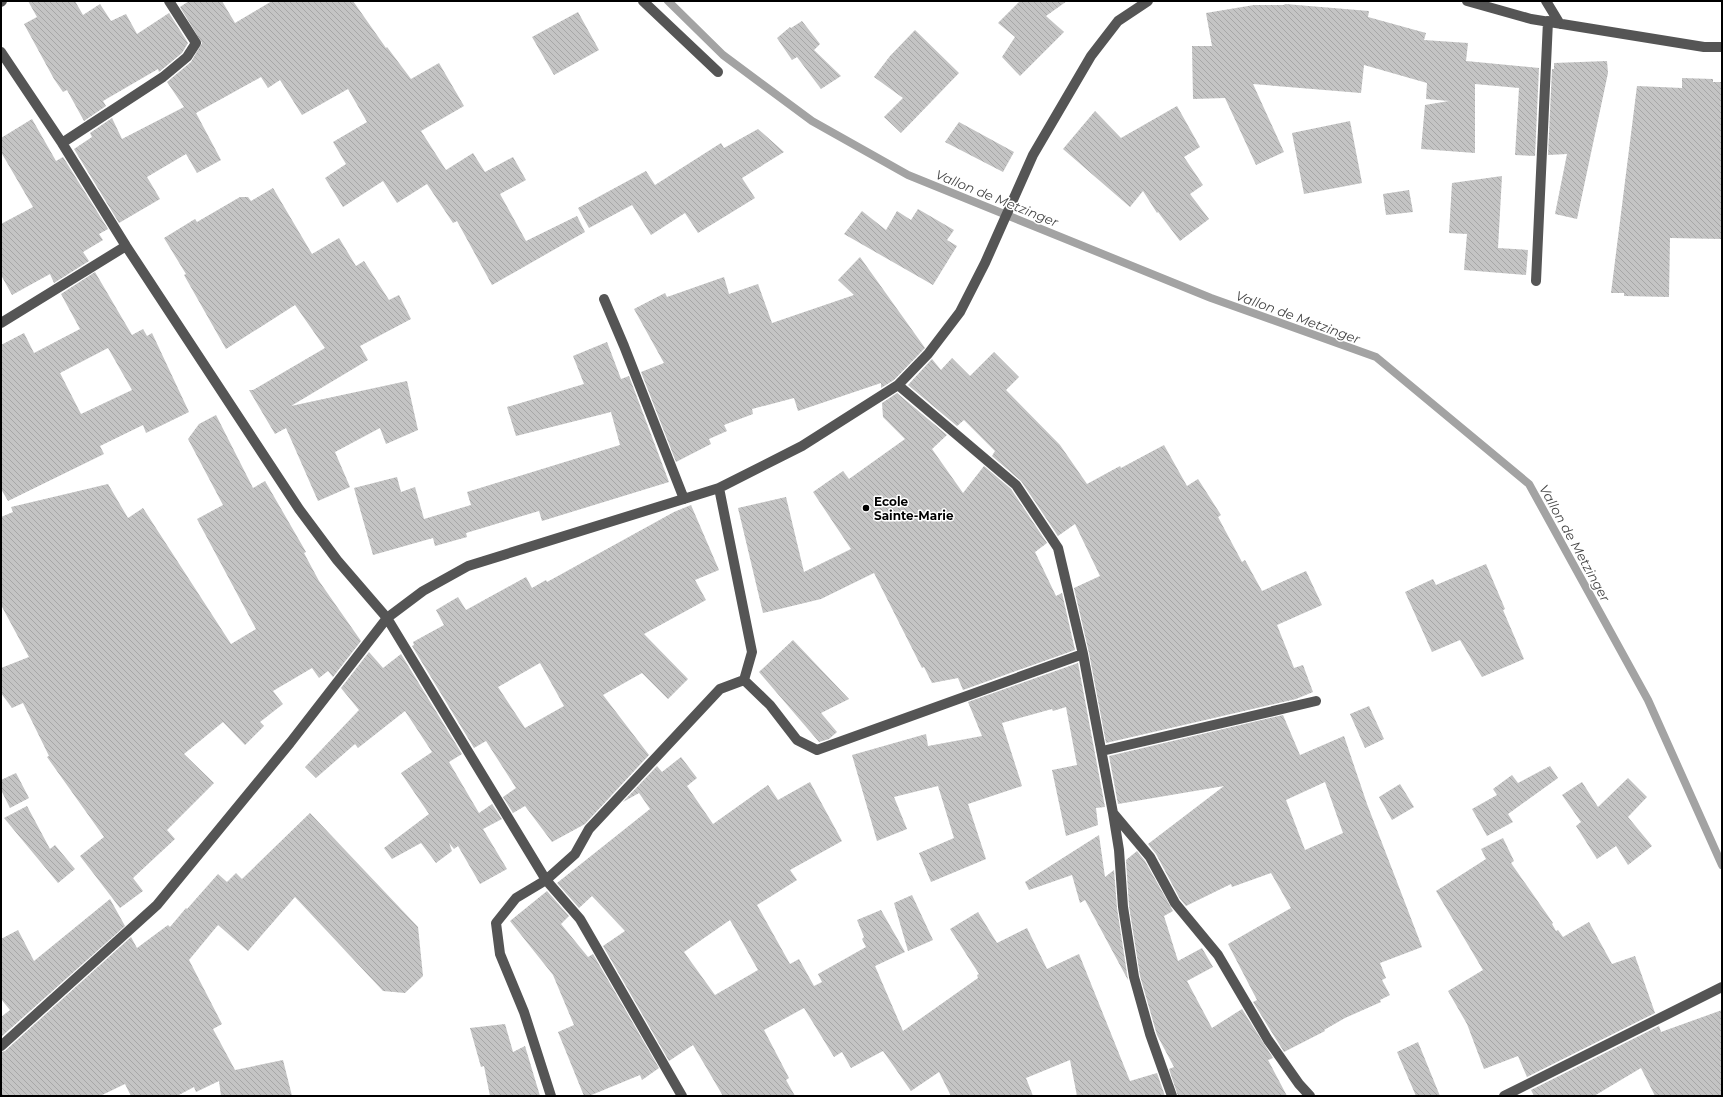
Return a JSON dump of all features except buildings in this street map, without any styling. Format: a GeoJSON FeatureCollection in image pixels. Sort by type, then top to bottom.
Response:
{"type":"FeatureCollection","features":[{"type":"Feature","properties":{"kind":"street"},"geometry":{"type":"LineString","coordinates":[[62,143],[163,77],[187,58],[196,43],[169,1]]}},
{"type":"Feature","properties":{"kind":"street"},"geometry":{"type":"LineString","coordinates":[[643,1],[718,72]]}},
{"type":"Feature","properties":{"kind":"street"},"geometry":{"type":"LineString","coordinates":[[1,1046],[157,905],[285,749],[387,618],[423,591],[468,566],[719,488],[802,446],[898,385],[928,354],[960,312],[1033,155],[1095,50],[1118,21],[1148,1]]}},
{"type":"Feature","properties":{"kind":"street"},"geometry":{"type":"LineString","coordinates":[[1467,1],[1531,19],[1704,47],[1722,47]]}},
{"type":"Feature","properties":{"kind":"street"},"geometry":{"type":"LineString","coordinates":[[1546,1],[1560,24]]}},
{"type":"Feature","properties":{"kind":"street"},"geometry":{"type":"LineString","coordinates":[[1536,281],[1548,21]]}},
{"type":"Feature","properties":{"kind":"street"},"geometry":{"type":"LineString","coordinates":[[1,52],[62,143],[126,246],[299,509],[337,560],[387,618],[546,880],[580,919],[682,1096]]}},
{"type":"Feature","properties":{"kind":"street"},"geometry":{"type":"LineString","coordinates":[[1,323],[126,246]]}},
{"type":"Feature","properties":{"kind":"street"},"geometry":{"type":"LineString","coordinates":[[604,299],[684,498]]}},
{"type":"Feature","properties":{"kind":"street"},"geometry":{"type":"LineString","coordinates":[[898,385],[1016,485],[1058,548],[1083,654],[1113,813],[1119,850],[1123,907],[1134,977],[1150,1034],[1172,1096]]}},
{"type":"Feature","properties":{"kind":"street"},"geometry":{"type":"LineString","coordinates":[[719,488],[752,652],[744,680]]}},
{"type":"Feature","properties":{"kind":"street"},"geometry":{"type":"LineString","coordinates":[[744,680],[770,705],[797,740],[818,750],[1083,654]]}},
{"type":"Feature","properties":{"kind":"street"},"geometry":{"type":"LineString","coordinates":[[551,1096],[524,1012],[500,954],[496,923],[516,898],[546,880],[575,854],[590,829],[720,689],[744,680]]}},
{"type":"Feature","properties":{"kind":"street"},"geometry":{"type":"LineString","coordinates":[[1102,751],[1316,701]]}},
{"type":"Feature","properties":{"kind":"street"},"geometry":{"type":"LineString","coordinates":[[1113,813],[1150,857],[1175,903],[1218,955],[1268,1040],[1299,1084],[1310,1096]]}},
{"type":"Feature","properties":{"kind":"street"},"geometry":{"type":"LineString","coordinates":[[1504,1096],[1547,1076],[1722,987]]}},
{"type":"Feature","properties":{"kind":"waterway","name":"Vallon de Metzinger"},"geometry":{"type":"LineString","coordinates":[[668,1],[723,55],[812,121],[908,175],[1211,298],[1376,357],[1529,484],[1648,700],[1722,865]]}},
{"type":"Feature","properties":{"kind":"place","name":"Ecole Sainte-Marie"},"geometry":{"type":"Point","coordinates":[866,508]}}]}
